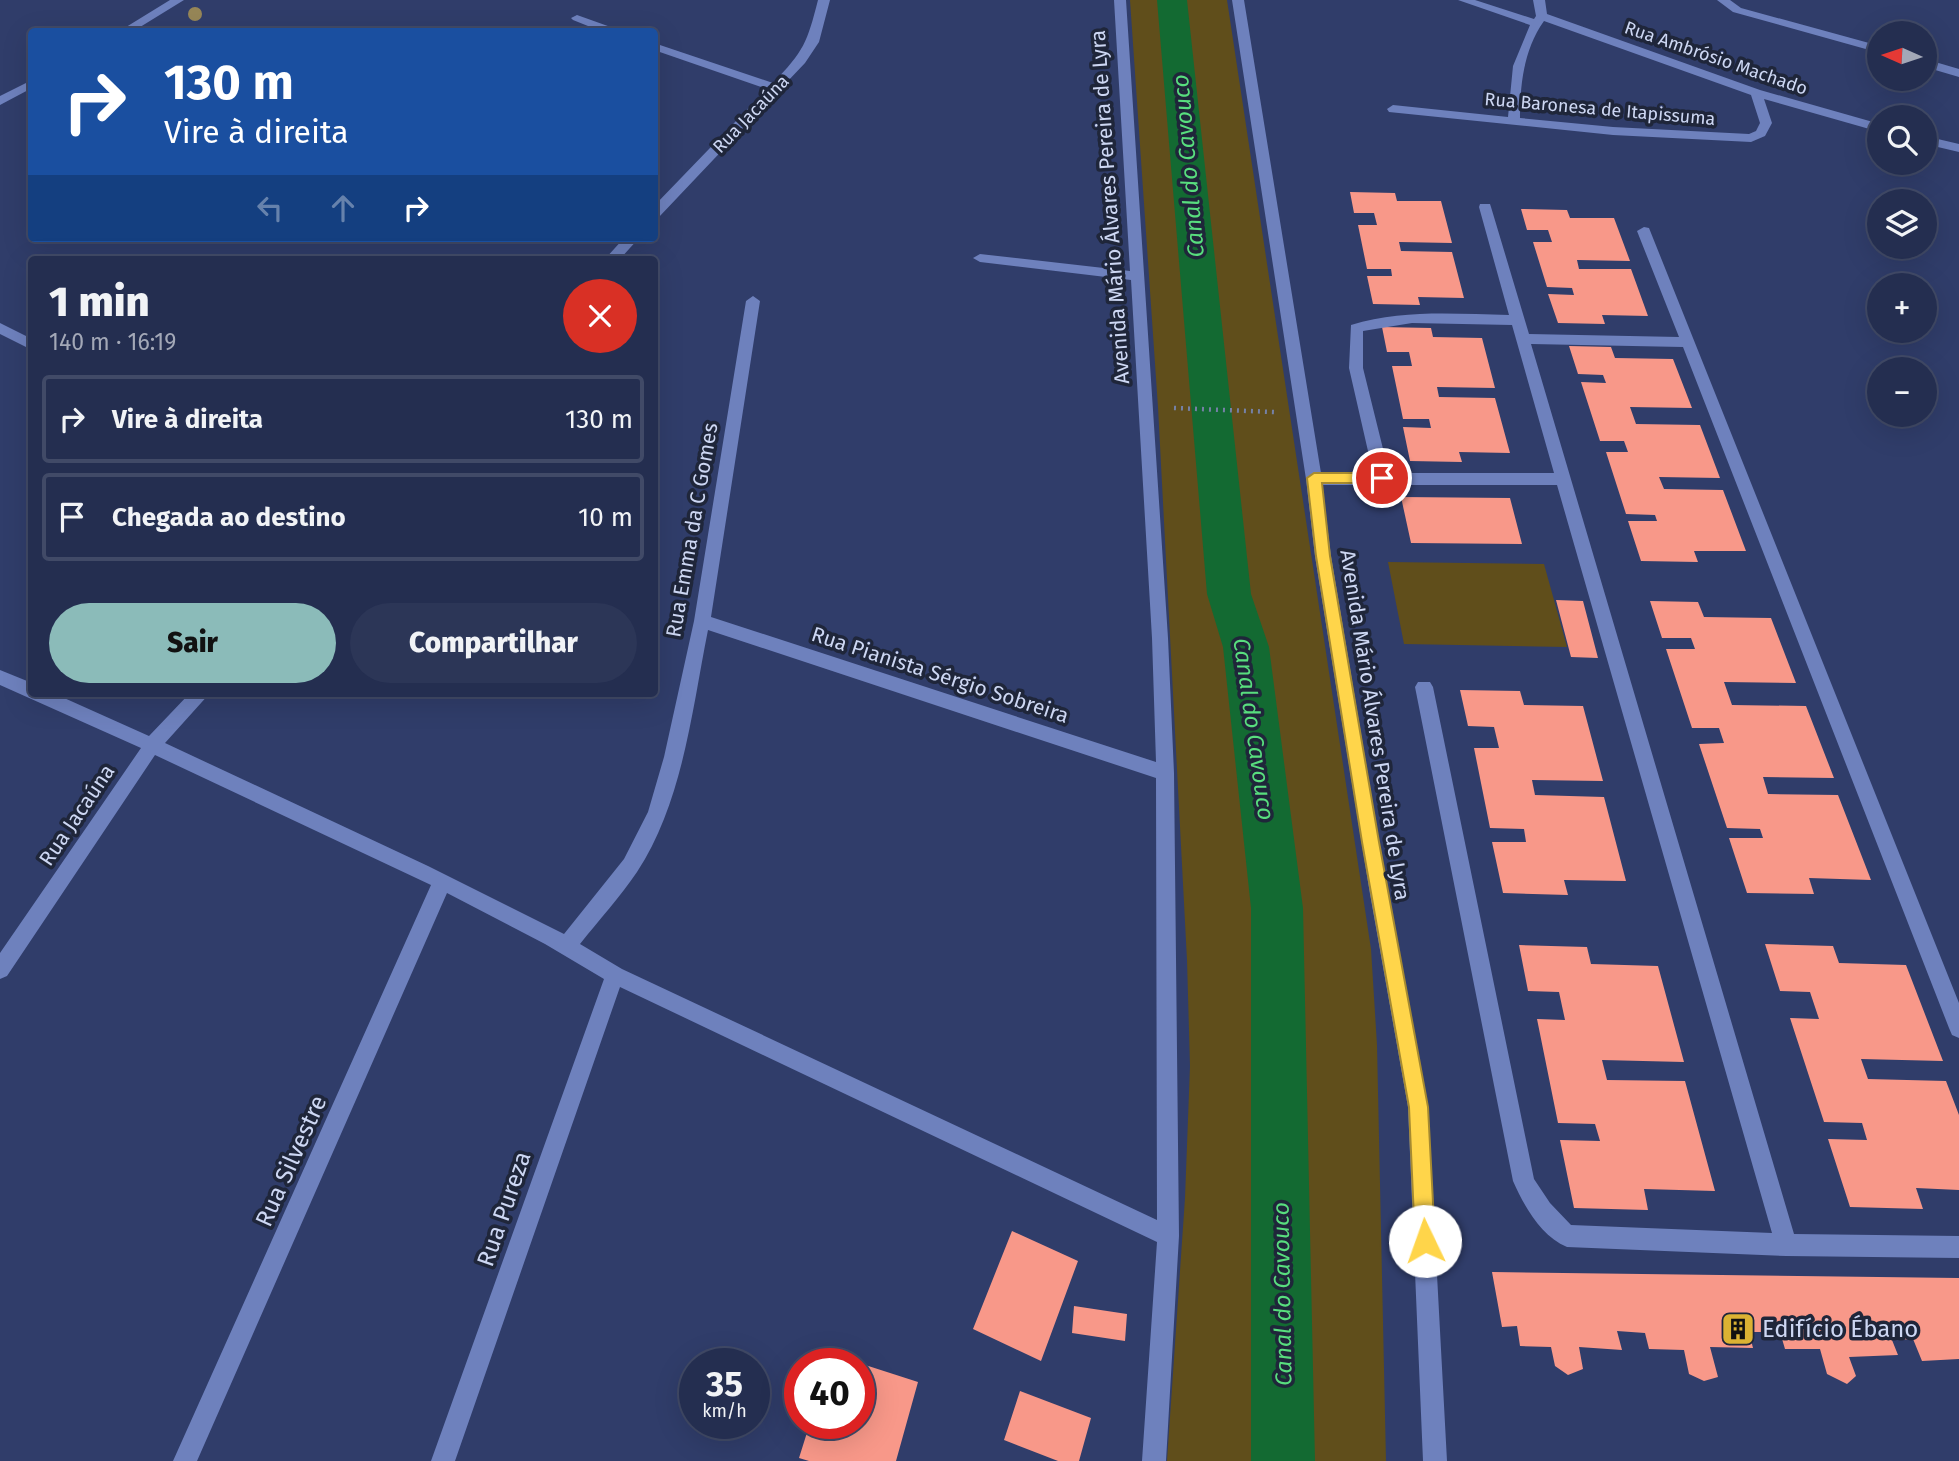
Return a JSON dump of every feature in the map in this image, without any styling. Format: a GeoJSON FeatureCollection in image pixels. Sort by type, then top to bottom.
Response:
{"type":"FeatureCollection","features":[{"type":"Feature","properties":{"kind":"street"},"geometry":{"type":"LineString","coordinates":[[130,28],[178,0]]}},
{"type":"Feature","properties":{"kind":"street","name":"Rua Jacaúna"},"geometry":{"type":"LineString","coordinates":[[658,210],[802,61],[813,42],[824,0]]}},
{"type":"Feature","properties":{"kind":"street","name":"Avenida Mário Álvares Pereira de Lyra"},"geometry":{"type":"LineString","coordinates":[[1120,0],[1160,638],[1165,773],[1168,1236],[1154,1461]]}},
{"type":"Feature","properties":{"kind":"street","name":"Avenida Mário Álvares Pereira de Lyra"},"geometry":{"type":"LineString","coordinates":[[1238,0],[1314,478],[1323,556],[1418,1107],[1435,1461]]}},
{"type":"Feature","properties":{"kind":"street","name":"Rua Ambrósio Machado"},"geometry":{"type":"LineString","coordinates":[[1464,0],[1539,19],[1756,93],[1867,124]]}},
{"type":"Feature","properties":{"kind":"street"},"geometry":{"type":"LineString","coordinates":[[1514,121],[1513,105],[1522,48],[1539,19],[1539,0]]}},
{"type":"Feature","properties":{"kind":"street"},"geometry":{"type":"LineString","coordinates":[[1723,0],[1737,10],[1867,46]]}},
{"type":"Feature","properties":{"kind":"street"},"geometry":{"type":"LineString","coordinates":[[577,18],[604,28]]}},
{"type":"Feature","properties":{"kind":"street"},"geometry":{"type":"LineString","coordinates":[[658,47],[775,88]]}},
{"type":"Feature","properties":{"kind":"street"},"geometry":{"type":"LineString","coordinates":[[1937,67],[1959,73]]}},
{"type":"Feature","properties":{"kind":"street"},"geometry":{"type":"LineString","coordinates":[[0,101],[28,85]]}},
{"type":"Feature","properties":{"kind":"street","name":"Rua Baronesa de Itapissuma"},"geometry":{"type":"LineString","coordinates":[[1393,109],[1614,131],[1751,138],[1761,133],[1766,123],[1756,93]]}},
{"type":"Feature","properties":{"kind":"street"},"geometry":{"type":"LineString","coordinates":[[1937,143],[1959,148]]}},
{"type":"Feature","properties":{"kind":"street"},"geometry":{"type":"LineString","coordinates":[[1485,207],[1786,1245]]}},
{"type":"Feature","properties":{"kind":"street"},"geometry":{"type":"LineString","coordinates":[[1644,231],[1959,1028]]}},
{"type":"Feature","properties":{"kind":"street"},"geometry":{"type":"LineString","coordinates":[[980,258],[1137,276]]}},
{"type":"Feature","properties":{"kind":"street","name":"Rua Emma da C Gomes"},"geometry":{"type":"LineString","coordinates":[[567,945],[631,865],[657,813],[673,757],[702,621],[753,301]]}},
{"type":"Feature","properties":{"kind":"street"},"geometry":{"type":"LineString","coordinates":[[1382,478],[1356,368],[1356,328],[1371,322],[1398,320],[1517,320]]}},
{"type":"Feature","properties":{"kind":"street"},"geometry":{"type":"LineString","coordinates":[[0,328],[28,343]]}},
{"type":"Feature","properties":{"kind":"street"},"geometry":{"type":"LineString","coordinates":[[1523,339],[1689,342]]}},
{"type":"Feature","properties":{"kind":"street"},"geometry":{"type":"LineString","coordinates":[[1314,478],[1563,479]]}},
{"type":"Feature","properties":{"kind":"street","name":"Rua Pianista Sérgio Sobreira"},"geometry":{"type":"LineString","coordinates":[[702,621],[1165,773]]}},
{"type":"Feature","properties":{"kind":"street"},"geometry":{"type":"LineString","coordinates":[[0,677],[28,689]]}},
{"type":"Feature","properties":{"kind":"street"},"geometry":{"type":"LineString","coordinates":[[1424,687],[1524,1181],[1535,1205],[1567,1236],[1786,1245],[1959,1247]]}},
{"type":"Feature","properties":{"kind":"street"},"geometry":{"type":"LineString","coordinates":[[45,697],[153,744],[442,882],[567,945],[615,975],[1168,1236]]}},
{"type":"Feature","properties":{"kind":"street","name":"Rua Jacaúna"},"geometry":{"type":"LineString","coordinates":[[0,970],[153,744],[197,697]]}},
{"type":"Feature","properties":{"kind":"street","name":"Rua Silvestre"},"geometry":{"type":"LineString","coordinates":[[185,1461],[442,882]]}},
{"type":"Feature","properties":{"kind":"street","name":"Rua Pureza"},"geometry":{"type":"LineString","coordinates":[[443,1461],[615,975]]}},
{"type":"Feature","properties":{"kind":"path"},"geometry":{"type":"LineString","coordinates":[[1189,408],[1234,410]]}},
{"type":"Feature","properties":{"kind":"shaded area"},"geometry":{"type":"Polygon","coordinates":[[[1130,0],[1227,0],[1371,949],[1377,1045],[1386,1461],[1167,1461],[1185,1198],[1190,1066],[1187,960],[1158,407],[1130,0]]]}},
{"type":"Feature","properties":{"kind":"shaded area"},"geometry":{"type":"Polygon","coordinates":[[[1388,562],[1544,564],[1567,647],[1404,644],[1388,562]]]}},
{"type":"Feature","properties":{"kind":"building"},"geometry":{"type":"Polygon","coordinates":[[[1350,192],[1395,193],[1397,201],[1441,201],[1452,243],[1399,242],[1401,251],[1452,252],[1464,298],[1418,297],[1420,305],[1373,304],[1367,276],[1392,276],[1391,269],[1367,269],[1358,225],[1377,225],[1374,213],[1354,213],[1350,192]]]}},
{"type":"Feature","properties":{"kind":"building"},"geometry":{"type":"Polygon","coordinates":[[[1521,209],[1567,210],[1570,218],[1614,218],[1630,261],[1577,260],[1579,269],[1631,269],[1648,316],[1602,315],[1605,324],[1558,323],[1548,294],[1574,295],[1572,288],[1547,287],[1533,242],[1552,242],[1548,230],[1527,230],[1521,209]]]}},
{"type":"Feature","properties":{"kind":"building"},"geometry":{"type":"Polygon","coordinates":[[[1382,327],[1431,328],[1433,337],[1482,338],[1495,388],[1437,387],[1439,397],[1495,398],[1510,453],[1459,452],[1462,462],[1410,461],[1403,427],[1431,428],[1429,419],[1403,419],[1392,366],[1412,366],[1409,352],[1387,352],[1382,327]]]}},
{"type":"Feature","properties":{"kind":"building"},"geometry":{"type":"Polygon","coordinates":[[[1569,346],[1611,347],[1615,358],[1673,359],[1692,408],[1630,407],[1636,424],[1700,425],[1720,478],[1659,477],[1664,489],[1723,490],[1746,551],[1694,551],[1698,562],[1641,561],[1628,521],[1657,521],[1655,515],[1626,514],[1606,452],[1628,452],[1624,441],[1600,441],[1581,382],[1606,383],[1603,375],[1578,374],[1569,346]]]}},
{"type":"Feature","properties":{"kind":"building"},"geometry":{"type":"Polygon","coordinates":[[[1401,497],[1510,498],[1522,544],[1411,543],[1401,497]]]}},
{"type":"Feature","properties":{"kind":"building"},"geometry":{"type":"Polygon","coordinates":[[[1556,600],[1583,601],[1598,658],[1571,657],[1556,600]]]}},
{"type":"Feature","properties":{"kind":"building"},"geometry":{"type":"Polygon","coordinates":[[[1650,601],[1698,602],[1704,617],[1771,618],[1796,683],[1724,682],[1732,705],[1806,706],[1834,778],[1763,777],[1768,794],[1838,795],[1871,880],[1809,878],[1814,894],[1747,893],[1729,838],[1763,838],[1760,829],[1727,828],[1699,744],[1724,743],[1719,728],[1692,728],[1666,649],[1695,649],[1691,638],[1662,638],[1650,601]]]}},
{"type":"Feature","properties":{"kind":"building"},"geometry":{"type":"Polygon","coordinates":[[[1460,690],[1520,691],[1524,705],[1583,706],[1603,781],[1532,780],[1535,795],[1604,797],[1626,881],[1564,880],[1568,895],[1503,893],[1492,842],[1526,842],[1524,829],[1490,828],[1474,748],[1499,748],[1494,727],[1468,726],[1460,690]]]}},
{"type":"Feature","properties":{"kind":"building"},"geometry":{"type":"Polygon","coordinates":[[[1765,944],[1833,946],[1839,963],[1906,965],[1943,1061],[1861,1059],[1868,1079],[1946,1081],[1959,1115],[1959,1190],[1916,1188],[1923,1209],[1850,1207],[1828,1139],[1867,1140],[1862,1123],[1824,1122],[1790,1018],[1819,1019],[1810,992],[1780,991],[1765,944]]]}},
{"type":"Feature","properties":{"kind":"building"},"geometry":{"type":"Polygon","coordinates":[[[1519,945],[1587,947],[1591,964],[1658,966],[1684,1062],[1602,1060],[1607,1080],[1685,1081],[1715,1191],[1644,1189],[1648,1210],[1574,1208],[1560,1140],[1600,1141],[1595,1124],[1558,1123],[1537,1019],[1565,1020],[1559,992],[1528,991],[1519,945]]]}},
{"type":"Feature","properties":{"kind":"building"},"geometry":{"type":"Polygon","coordinates":[[[1012,1231],[1078,1261],[1041,1361],[973,1329],[1012,1231]]]}},
{"type":"Feature","properties":{"kind":"building","name":"Edifício Ébano"},"geometry":{"type":"Polygon","coordinates":[[[1492,1272],[1959,1278],[1959,1359],[1922,1361],[1913,1339],[1892,1340],[1898,1355],[1849,1357],[1856,1376],[1847,1384],[1827,1374],[1820,1349],[1785,1349],[1780,1332],[1749,1332],[1753,1348],[1710,1347],[1718,1377],[1704,1381],[1689,1374],[1684,1350],[1649,1349],[1645,1333],[1617,1331],[1622,1350],[1579,1347],[1583,1369],[1568,1375],[1555,1366],[1551,1347],[1520,1346],[1517,1326],[1502,1327],[1492,1272]]]}},
{"type":"Feature","properties":{"kind":"building"},"geometry":{"type":"Polygon","coordinates":[[[1074,1306],[1127,1314],[1125,1341],[1072,1333],[1074,1306]]]}},
{"type":"Feature","properties":{"kind":"building"},"geometry":{"type":"Polygon","coordinates":[[[875,1368],[918,1382],[896,1461],[809,1461],[799,1458],[805,1439],[875,1439],[875,1368]]]}},
{"type":"Feature","properties":{"kind":"building"},"geometry":{"type":"Polygon","coordinates":[[[1020,1391],[1091,1418],[1079,1461],[1058,1461],[1004,1440],[1020,1391]]]}},
{"type":"Feature","properties":{"kind":"waterway","name":"Canal do Cavouco"},"geometry":{"type":"LineString","coordinates":[[1172,0],[1229,594],[1246,647],[1277,908],[1283,1461]]}},
{"type":"Feature","properties":{"kind":"place","name":"Edifício Ébano"},"geometry":{"type":"Point","coordinates":[1738,1329]}},
{"type":"Feature","properties":{"kind":"route"},"geometry":{"type":"LineString","coordinates":[[1382,478],[1314,478],[1323,556],[1370,842],[1418,1107],[1425,1241]]}}]}
